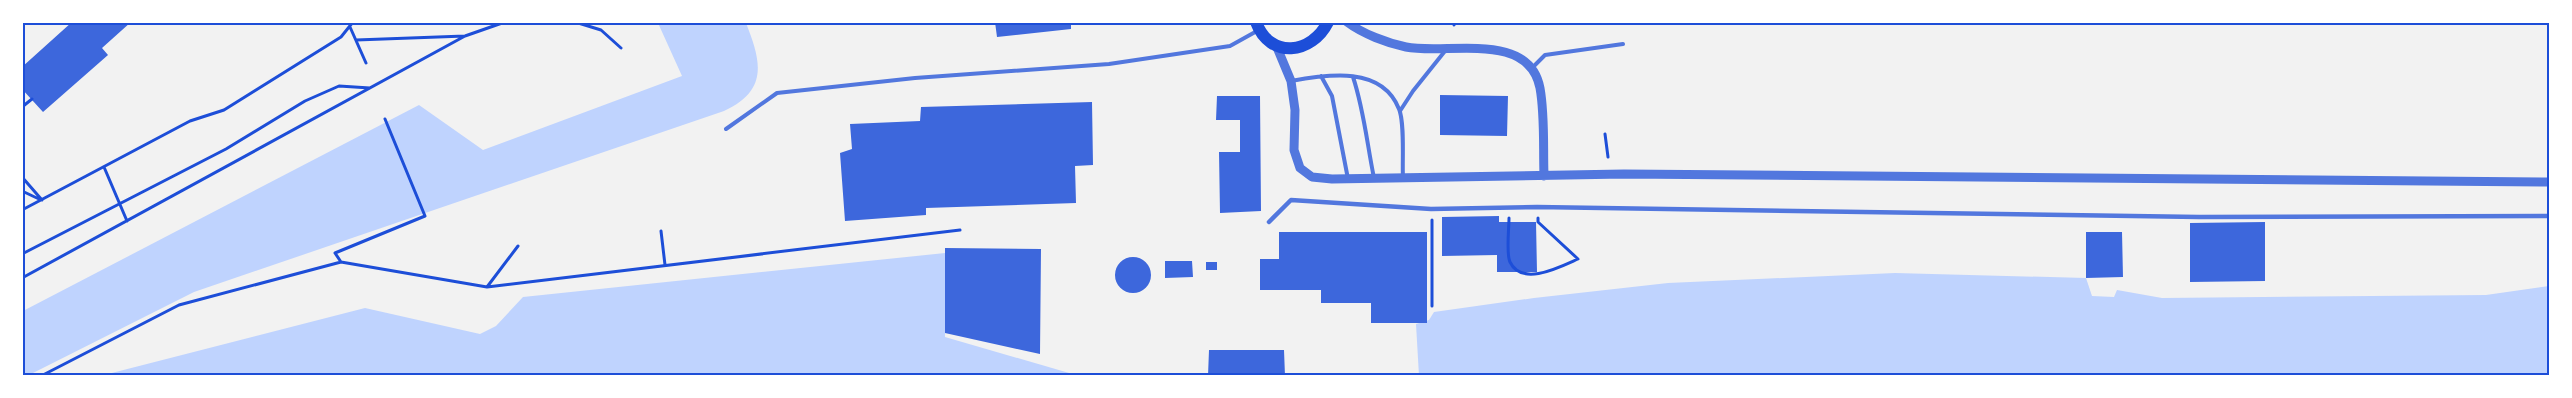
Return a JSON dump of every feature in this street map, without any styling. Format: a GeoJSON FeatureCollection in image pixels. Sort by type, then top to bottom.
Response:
{"type":"FeatureCollection","features":[{"type":"Feature","properties":{"kind":"main road"},"geometry":{"type":"LineString","coordinates":[[1257,26],[1276,45],[1288,49],[1301,48],[1313,42],[1322,34],[1328,22]]}},
{"type":"Feature","properties":{"kind":"street"},"geometry":{"type":"LineString","coordinates":[[1347,22],[1369,35],[1407,47],[1498,49],[1516,56],[1531,69],[1540,87],[1544,176]]}},
{"type":"Feature","properties":{"kind":"street"},"geometry":{"type":"LineString","coordinates":[[1276,45],[1291,81],[1295,110],[1294,150],[1300,168],[1312,176],[1348,179],[1624,174],[2550,182]]}},
{"type":"Feature","properties":{"kind":"street"},"geometry":{"type":"LineString","coordinates":[[1269,222],[1292,200],[1432,209],[1537,207],[2199,217],[2550,216]]}},
{"type":"Feature","properties":{"kind":"lane"},"geometry":{"type":"LineString","coordinates":[[726,130],[777,92],[1109,64],[1230,46],[1257,26]]}},
{"type":"Feature","properties":{"kind":"lane"},"geometry":{"type":"LineString","coordinates":[[1531,69],[1545,55],[1623,44]]}},
{"type":"Feature","properties":{"kind":"lane"},"geometry":{"type":"LineString","coordinates":[[1400,111],[1413,91],[1447,49]]}},
{"type":"Feature","properties":{"kind":"lane"},"geometry":{"type":"LineString","coordinates":[[1321,76],[1332,96],[1348,179]]}},
{"type":"Feature","properties":{"kind":"lane"},"geometry":{"type":"LineString","coordinates":[[1291,81],[1321,76],[1353,77],[1374,80],[1390,91],[1400,111],[1403,178]]}},
{"type":"Feature","properties":{"kind":"lane"},"geometry":{"type":"LineString","coordinates":[[1353,77],[1363,108],[1364,131],[1374,178]]}},
{"type":"Feature","properties":{"kind":"path"},"geometry":{"type":"LineString","coordinates":[[22,210],[190,120],[224,110],[341,37],[353,22]]}},
{"type":"Feature","properties":{"kind":"path"},"geometry":{"type":"LineString","coordinates":[[22,278],[465,36],[504,22]]}},
{"type":"Feature","properties":{"kind":"path"},"geometry":{"type":"LineString","coordinates":[[575,22],[600,30],[620,48]]}},
{"type":"Feature","properties":{"kind":"path"},"geometry":{"type":"LineString","coordinates":[[350,27],[366,63]]}},
{"type":"Feature","properties":{"kind":"path"},"geometry":{"type":"LineString","coordinates":[[356,40],[465,36]]}},
{"type":"Feature","properties":{"kind":"path"},"geometry":{"type":"LineString","coordinates":[[22,254],[226,149],[305,101],[339,86],[370,88]]}},
{"type":"Feature","properties":{"kind":"path"},"geometry":{"type":"LineString","coordinates":[[22,107],[32,99]]}},
{"type":"Feature","properties":{"kind":"path"},"geometry":{"type":"LineString","coordinates":[[341,262],[335,253],[425,216],[385,119]]}},
{"type":"Feature","properties":{"kind":"path"},"geometry":{"type":"LineString","coordinates":[[1606,134],[1608,157]]}},
{"type":"Feature","properties":{"kind":"path"},"geometry":{"type":"LineString","coordinates":[[104,167],[118,204],[127,221]]}},
{"type":"Feature","properties":{"kind":"path"},"geometry":{"type":"LineString","coordinates":[[22,177],[42,200]]}},
{"type":"Feature","properties":{"kind":"path"},"geometry":{"type":"LineString","coordinates":[[22,191],[42,200]]}},
{"type":"Feature","properties":{"kind":"path"},"geometry":{"type":"LineString","coordinates":[[1509,235],[1509,261],[1517,272],[1523,274],[1546,272],[1578,259],[1538,222],[1537,207]]}},
{"type":"Feature","properties":{"kind":"path"},"geometry":{"type":"LineString","coordinates":[[1432,209],[1432,306]]}},
{"type":"Feature","properties":{"kind":"path"},"geometry":{"type":"LineString","coordinates":[[41,376],[180,305],[341,262],[487,287],[960,230]]}},
{"type":"Feature","properties":{"kind":"path"},"geometry":{"type":"LineString","coordinates":[[661,231],[664,265]]}},
{"type":"Feature","properties":{"kind":"path"},"geometry":{"type":"LineString","coordinates":[[487,287],[518,246]]}},
{"type":"Feature","properties":{"kind":"water"},"geometry":{"type":"Polygon","coordinates":[[[658,23],[746,23],[755,50],[758,73],[755,84],[749,94],[724,111],[194,292],[29,375],[23,376],[23,311],[419,105],[483,150],[682,76],[658,23]]]}},
{"type":"Feature","properties":{"kind":"water"},"geometry":{"type":"Polygon","coordinates":[[[945,253],[945,337],[1076,375],[104,375],[365,308],[480,334],[496,326],[523,297],[945,253]]]}},
{"type":"Feature","properties":{"kind":"water"},"geometry":{"type":"Polygon","coordinates":[[[1895,273],[2086,278],[2092,296],[2114,297],[2117,290],[2162,298],[2486,295],[2549,286],[2550,375],[1419,376],[1416,324],[1429,320],[1434,312],[1534,298],[1668,283],[1895,273]]]}},
{"type":"Feature","properties":{"kind":"building"},"geometry":{"type":"Polygon","coordinates":[[[72,22],[131,22],[102,48],[108,55],[43,112],[22,89],[22,67],[72,22]]]}},
{"type":"Feature","properties":{"kind":"building"},"geometry":{"type":"Polygon","coordinates":[[[995,22],[1071,22],[1071,29],[997,37],[995,22]]]}},
{"type":"Feature","properties":{"kind":"building"},"geometry":{"type":"Polygon","coordinates":[[[1440,95],[1508,96],[1507,136],[1440,135],[1440,95]]]}},
{"type":"Feature","properties":{"kind":"building"},"geometry":{"type":"Polygon","coordinates":[[[1217,96],[1260,96],[1261,211],[1220,213],[1219,152],[1240,152],[1240,120],[1216,120],[1217,96]]]}},
{"type":"Feature","properties":{"kind":"building"},"geometry":{"type":"Polygon","coordinates":[[[1092,102],[1093,165],[1075,166],[1076,203],[926,208],[926,215],[845,221],[840,153],[852,149],[850,124],[920,121],[921,107],[1092,102]]]}},
{"type":"Feature","properties":{"kind":"building"},"geometry":{"type":"Polygon","coordinates":[[[1499,216],[1499,222],[1536,222],[1537,272],[1497,272],[1497,255],[1442,256],[1442,217],[1499,216]]]}},
{"type":"Feature","properties":{"kind":"building"},"geometry":{"type":"Polygon","coordinates":[[[2265,222],[2265,281],[2190,282],[2190,223],[2265,222]]]}},
{"type":"Feature","properties":{"kind":"building"},"geometry":{"type":"Polygon","coordinates":[[[1279,232],[1427,232],[1427,323],[1371,323],[1371,303],[1321,303],[1321,290],[1260,290],[1260,259],[1279,259],[1279,232]]]}},
{"type":"Feature","properties":{"kind":"building"},"geometry":{"type":"Polygon","coordinates":[[[2086,232],[2122,232],[2123,277],[2086,278],[2086,232]]]}},
{"type":"Feature","properties":{"kind":"building"},"geometry":{"type":"Polygon","coordinates":[[[945,248],[1041,249],[1040,354],[945,333],[945,248]]]}},
{"type":"Feature","properties":{"kind":"building"},"geometry":{"type":"Polygon","coordinates":[[[1133,257],[1146,262],[1151,275],[1146,288],[1133,293],[1120,288],[1115,275],[1120,262],[1133,257]]]}},
{"type":"Feature","properties":{"kind":"building"},"geometry":{"type":"Polygon","coordinates":[[[1165,261],[1192,261],[1193,277],[1165,278],[1165,261]]]}},
{"type":"Feature","properties":{"kind":"building"},"geometry":{"type":"Polygon","coordinates":[[[1206,262],[1217,262],[1217,270],[1206,270],[1206,262]]]}},
{"type":"Feature","properties":{"kind":"building"},"geometry":{"type":"Polygon","coordinates":[[[1209,350],[1284,350],[1285,376],[1208,376],[1209,350]]]}}]}
